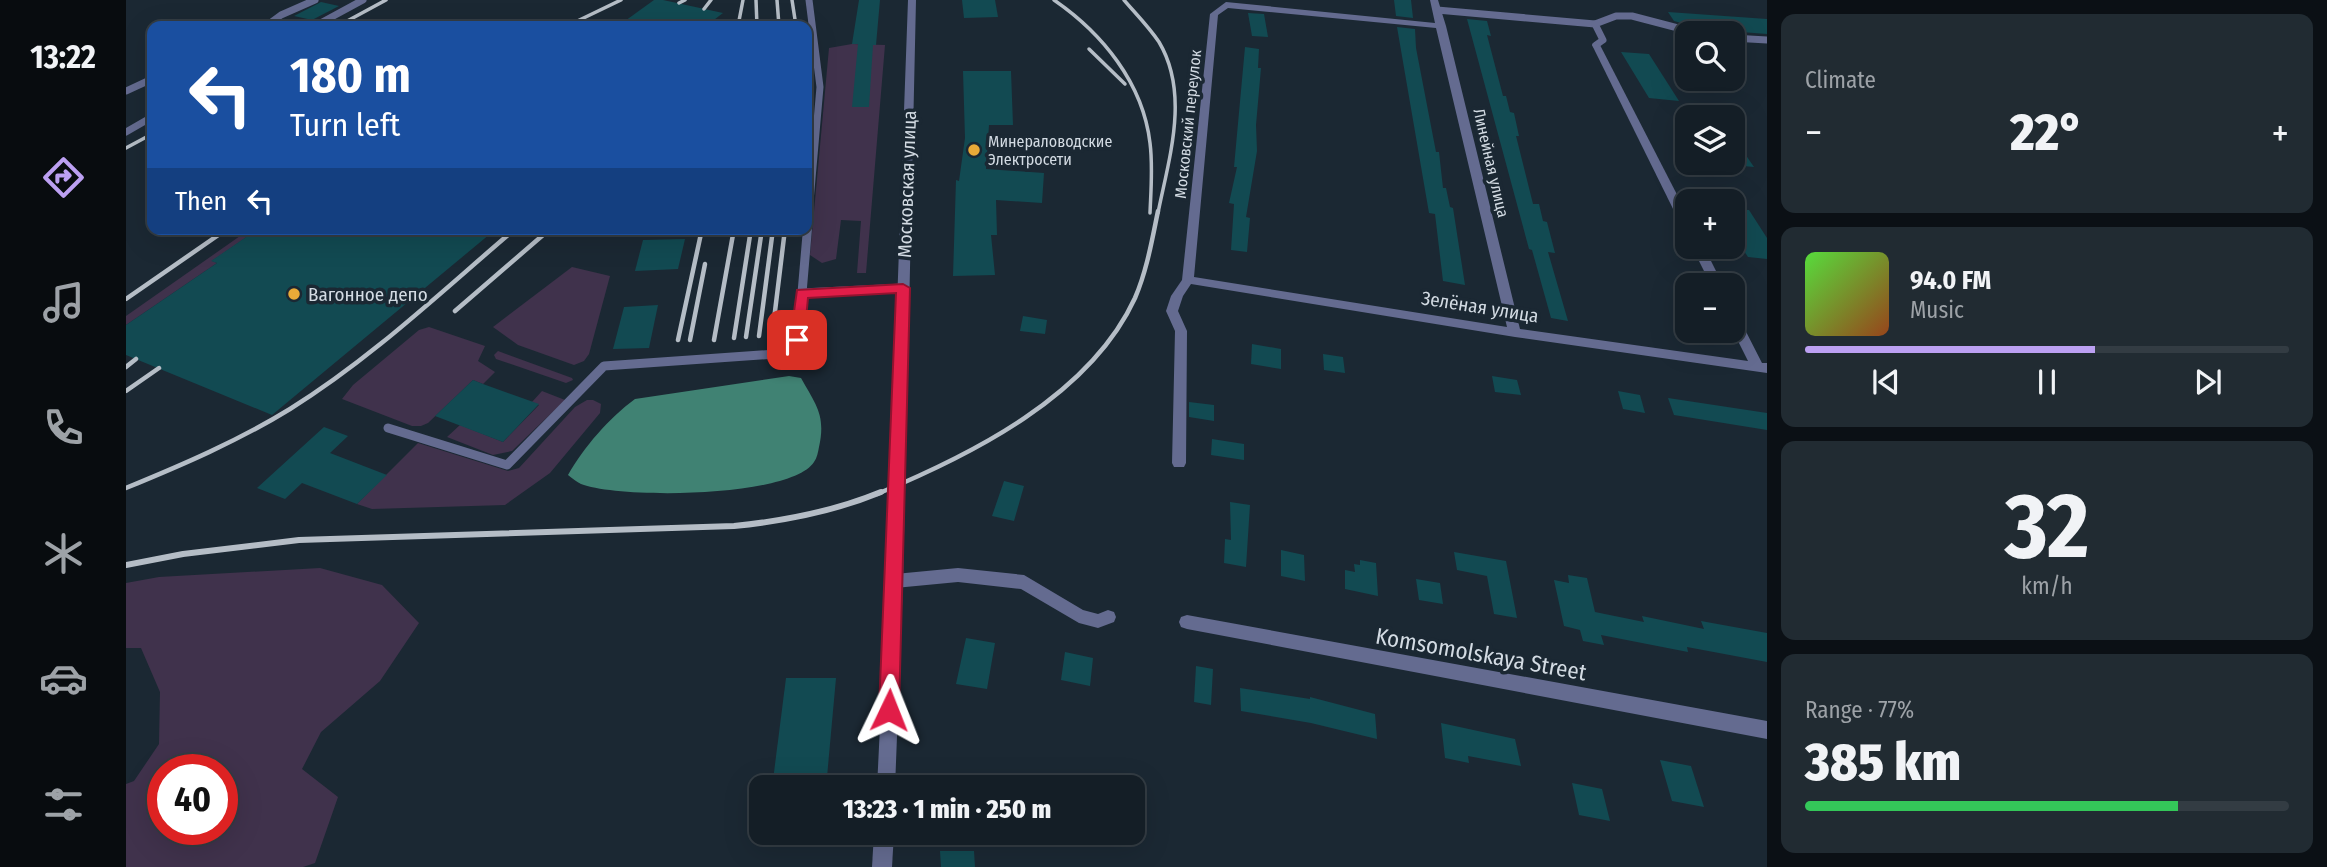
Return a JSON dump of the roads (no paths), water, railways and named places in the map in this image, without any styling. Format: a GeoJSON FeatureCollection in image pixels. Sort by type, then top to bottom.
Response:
{"type":"FeatureCollection","features":[{"type":"Feature","properties":{"kind":"street","name":"Московская улица"},"geometry":{"type":"LineString","coordinates":[[887,775],[912,0]]}},
{"type":"Feature","properties":{"kind":"street","name":"Московский переулок"},"geometry":{"type":"LineString","coordinates":[[1180,463],[1181,331],[1172,312],[1177,296],[1188,281],[1214,14],[1226,5],[1248,6],[1442,26]]}},
{"type":"Feature","properties":{"kind":"street","name":"Линейная улица"},"geometry":{"type":"LineString","coordinates":[[1436,5],[1515,333]]}},
{"type":"Feature","properties":{"kind":"street"},"geometry":{"type":"LineString","coordinates":[[1597,45],[1675,201]]}},
{"type":"Feature","properties":{"kind":"street","name":"Зелёная улица"},"geometry":{"type":"LineString","coordinates":[[1188,281],[1515,333],[1763,368]]}},
{"type":"Feature","properties":{"kind":"street"},"geometry":{"type":"LineString","coordinates":[[1745,338],[1763,368]]}},
{"type":"Feature","properties":{"kind":"street"},"geometry":{"type":"LineString","coordinates":[[895,581],[958,575],[1024,582],[1079,616],[1098,621],[1108,617]]}},
{"type":"Feature","properties":{"kind":"street","name":"Komsomolskaya Street"},"geometry":{"type":"LineString","coordinates":[[1187,622],[1767,730]]}},
{"type":"Feature","properties":{"kind":"street"},"geometry":{"type":"LineString","coordinates":[[882,867],[883,845]]}},
{"type":"Feature","properties":{"kind":"lane"},"geometry":{"type":"LineString","coordinates":[[273,21],[315,0]]}},
{"type":"Feature","properties":{"kind":"lane"},"geometry":{"type":"LineString","coordinates":[[324,21],[363,0]]}},
{"type":"Feature","properties":{"kind":"lane"},"geometry":{"type":"LineString","coordinates":[[809,0],[812,21]]}},
{"type":"Feature","properties":{"kind":"lane"},"geometry":{"type":"LineString","coordinates":[[1436,5],[1595,24],[1616,16],[1632,16],[1675,27]]}},
{"type":"Feature","properties":{"kind":"lane"},"geometry":{"type":"LineString","coordinates":[[812,24],[820,87],[812,179]]}},
{"type":"Feature","properties":{"kind":"lane"},"geometry":{"type":"LineString","coordinates":[[1595,24],[1603,40],[1597,45]]}},
{"type":"Feature","properties":{"kind":"lane"},"geometry":{"type":"LineString","coordinates":[[1745,39],[1767,40]]}},
{"type":"Feature","properties":{"kind":"lane"},"geometry":{"type":"LineString","coordinates":[[126,91],[147,81]]}},
{"type":"Feature","properties":{"kind":"lane"},"geometry":{"type":"LineString","coordinates":[[126,132],[147,120]]}},
{"type":"Feature","properties":{"kind":"lane"},"geometry":{"type":"LineString","coordinates":[[388,428],[508,465],[604,366],[790,353],[797,340],[807,235]]}},
{"type":"Feature","properties":{"kind":"lane"},"geometry":{"type":"LineString","coordinates":[[802,293],[903,288]]}},
{"type":"Feature","properties":{"kind":"railway"},"geometry":{"type":"LineString","coordinates":[[347,21],[386,0]]}},
{"type":"Feature","properties":{"kind":"railway"},"geometry":{"type":"LineString","coordinates":[[577,21],[621,0]]}},
{"type":"Feature","properties":{"kind":"railway"},"geometry":{"type":"LineString","coordinates":[[679,3],[685,0]]}},
{"type":"Feature","properties":{"kind":"railway"},"geometry":{"type":"LineString","coordinates":[[704,9],[711,0]]}},
{"type":"Feature","properties":{"kind":"railway"},"geometry":{"type":"LineString","coordinates":[[739,21],[743,0]]}},
{"type":"Feature","properties":{"kind":"railway"},"geometry":{"type":"LineString","coordinates":[[756,0],[757,21]]}},
{"type":"Feature","properties":{"kind":"railway"},"geometry":{"type":"LineString","coordinates":[[777,0],[779,21]]}},
{"type":"Feature","properties":{"kind":"railway"},"geometry":{"type":"LineString","coordinates":[[792,0],[795,21]]}},
{"type":"Feature","properties":{"kind":"railway"},"geometry":{"type":"LineString","coordinates":[[1054,0],[1072,13],[1104,44],[1129,80],[1139,100],[1151,152],[1150,213]]}},
{"type":"Feature","properties":{"kind":"railway"},"geometry":{"type":"LineString","coordinates":[[1124,0],[1159,42],[1173,83],[1174,126],[1158,213]]}},
{"type":"Feature","properties":{"kind":"railway"},"geometry":{"type":"LineString","coordinates":[[1089,49],[1125,84]]}},
{"type":"Feature","properties":{"kind":"railway"},"geometry":{"type":"LineString","coordinates":[[126,148],[147,137]]}},
{"type":"Feature","properties":{"kind":"railway"},"geometry":{"type":"LineString","coordinates":[[877,494],[951,461],[988,441],[1058,393],[1089,364],[1115,333],[1135,298],[1146,266],[1158,211]]}},
{"type":"Feature","properties":{"kind":"railway"},"geometry":{"type":"LineString","coordinates":[[126,299],[218,235]]}},
{"type":"Feature","properties":{"kind":"railway"},"geometry":{"type":"LineString","coordinates":[[126,488],[230,442],[290,409],[349,368],[406,323],[508,235]]}},
{"type":"Feature","properties":{"kind":"railway"},"geometry":{"type":"LineString","coordinates":[[455,311],[543,235]]}},
{"type":"Feature","properties":{"kind":"railway"},"geometry":{"type":"LineString","coordinates":[[678,340],[701,235]]}},
{"type":"Feature","properties":{"kind":"railway"},"geometry":{"type":"LineString","coordinates":[[714,340],[733,235]]}},
{"type":"Feature","properties":{"kind":"railway"},"geometry":{"type":"LineString","coordinates":[[734,338],[750,235]]}},
{"type":"Feature","properties":{"kind":"railway"},"geometry":{"type":"LineString","coordinates":[[746,337],[761,235]]}},
{"type":"Feature","properties":{"kind":"railway"},"geometry":{"type":"LineString","coordinates":[[759,336],[772,235]]}},
{"type":"Feature","properties":{"kind":"railway"},"geometry":{"type":"LineString","coordinates":[[772,336],[784,235]]}},
{"type":"Feature","properties":{"kind":"railway"},"geometry":{"type":"LineString","coordinates":[[690,340],[705,264]]}},
{"type":"Feature","properties":{"kind":"railway"},"geometry":{"type":"LineString","coordinates":[[126,367],[136,359]]}},
{"type":"Feature","properties":{"kind":"railway"},"geometry":{"type":"LineString","coordinates":[[126,391],[159,368]]}},
{"type":"Feature","properties":{"kind":"railway"},"geometry":{"type":"LineString","coordinates":[[126,565],[183,554],[299,540],[734,526],[809,514],[846,505],[881,492]]}},
{"type":"Feature","properties":{"kind":"place","name":"Минераловодские Электросети"},"geometry":{"type":"Point","coordinates":[974,150]}},
{"type":"Feature","properties":{"kind":"place","name":"Вагонное депо"},"geometry":{"type":"Point","coordinates":[294,294]}}]}
